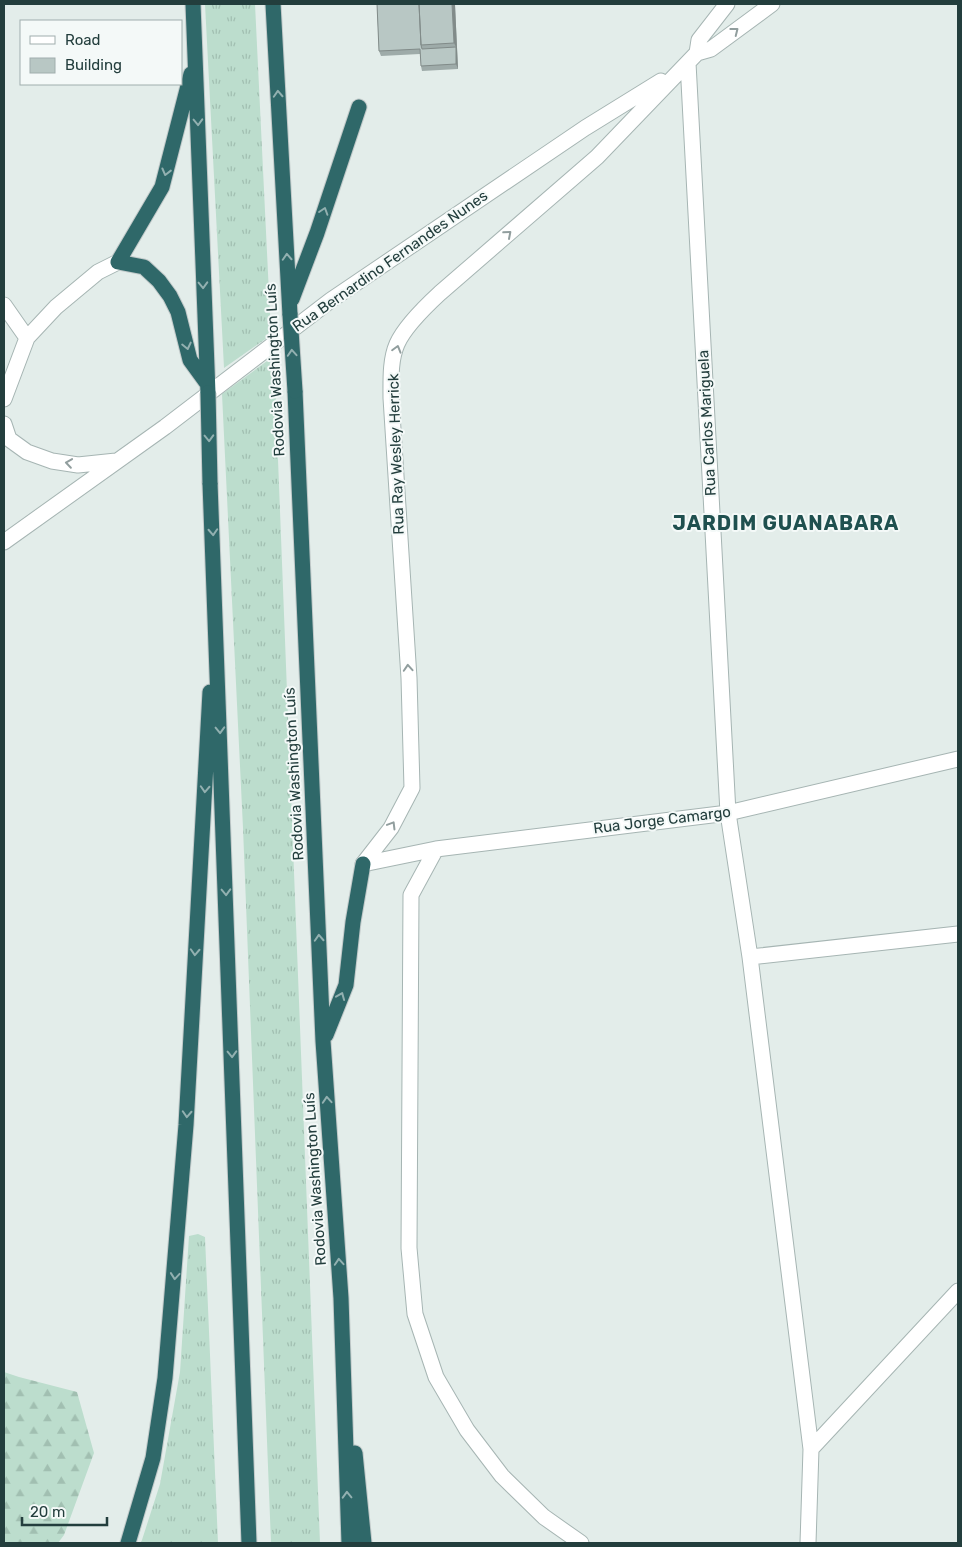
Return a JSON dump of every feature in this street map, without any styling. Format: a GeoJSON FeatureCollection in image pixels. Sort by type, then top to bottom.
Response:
{"type":"FeatureCollection","features":[{"type":"Feature","properties":{"kind":"highway"},"geometry":{"type":"LineString","coordinates":[[193,4],[249,1543]]}},
{"type":"Feature","properties":{"kind":"highway","name":"Rodovia Washington Luís"},"geometry":{"type":"LineString","coordinates":[[273,4],[295,391],[323,1041],[341,1298],[349,1543]]}},
{"type":"Feature","properties":{"kind":"highway"},"geometry":{"type":"LineString","coordinates":[[196,57],[162,187],[118,262],[144,267],[170,296],[178,312],[190,360],[207,388]]}},
{"type":"Feature","properties":{"kind":"highway"},"geometry":{"type":"LineString","coordinates":[[290,310],[358,107]]}},
{"type":"Feature","properties":{"kind":"highway"},"geometry":{"type":"LineString","coordinates":[[128,1543],[153,1458],[167,1359],[186,1125],[216,601]]}},
{"type":"Feature","properties":{"kind":"highway"},"geometry":{"type":"LineString","coordinates":[[323,1041],[346,985],[353,922],[363,864]]}},
{"type":"Feature","properties":{"kind":"highway"},"geometry":{"type":"LineString","coordinates":[[341,1298],[364,1543]]}},
{"type":"Feature","properties":{"kind":"street","name":"Rua Ray Wesley Herrick"},"geometry":{"type":"LineString","coordinates":[[363,864],[391,828],[412,788],[409,678],[391,398],[391,374],[398,343],[419,313],[597,157],[693,58],[699,40],[727,4]]}},
{"type":"Feature","properties":{"kind":"street"},"geometry":{"type":"LineString","coordinates":[[693,58],[711,50],[772,4]]}},
{"type":"Feature","properties":{"kind":"street","name":"Rua Bernardino Fernandes Nunes"},"geometry":{"type":"LineString","coordinates":[[4,542],[118,461],[331,300],[577,133],[642,94],[693,58]]}},
{"type":"Feature","properties":{"kind":"street","name":"Rua Carlos Mariguela"},"geometry":{"type":"LineString","coordinates":[[693,58],[728,813],[750,957],[810,1449],[808,1543]]}},
{"type":"Feature","properties":{"kind":"street"},"geometry":{"type":"LineString","coordinates":[[4,399],[27,338],[56,307],[98,272],[118,262]]}},
{"type":"Feature","properties":{"kind":"street"},"geometry":{"type":"LineString","coordinates":[[4,305],[27,338]]}},
{"type":"Feature","properties":{"kind":"street"},"geometry":{"type":"LineString","coordinates":[[4,322],[27,338]]}},
{"type":"Feature","properties":{"kind":"street"},"geometry":{"type":"LineString","coordinates":[[4,424],[9,439],[27,452],[52,461],[78,465],[118,461]]}},
{"type":"Feature","properties":{"kind":"street","name":"Rua Jorge Camargo"},"geometry":{"type":"LineString","coordinates":[[363,864],[436,848],[728,813],[958,759]]}},
{"type":"Feature","properties":{"kind":"street"},"geometry":{"type":"LineString","coordinates":[[436,848],[411,895],[409,1248],[415,1314],[436,1377],[468,1430],[502,1476],[544,1517],[581,1543]]}},
{"type":"Feature","properties":{"kind":"street"},"geometry":{"type":"LineString","coordinates":[[750,957],[958,934]]}},
{"type":"Feature","properties":{"kind":"street"},"geometry":{"type":"LineString","coordinates":[[810,1449],[958,1291]]}},
{"type":"Feature","properties":{"kind":"green space"},"geometry":{"type":"Polygon","coordinates":[[[205,4],[255,4],[271,335],[224,368],[205,4]]]}},
{"type":"Feature","properties":{"kind":"green space"},"geometry":{"type":"Polygon","coordinates":[[[274,356],[320,1543],[271,1543],[243,828],[222,394],[274,356]]]}},
{"type":"Feature","properties":{"kind":"green space"},"geometry":{"type":"Polygon","coordinates":[[[198,1234],[205,1237],[218,1543],[141,1543],[160,1484],[180,1372],[189,1236],[198,1234]]]}},
{"type":"Feature","properties":{"kind":"green space"},"geometry":{"type":"Polygon","coordinates":[[[4,1372],[77,1392],[94,1453],[64,1535],[58,1543],[4,1543],[4,1372]]]}},
{"type":"Feature","properties":{"kind":"building"},"geometry":{"type":"Polygon","coordinates":[[[377,4],[419,4],[422,49],[456,47],[456,64],[421,66],[420,49],[379,51],[377,4]]]}},
{"type":"Feature","properties":{"kind":"building"},"geometry":{"type":"Polygon","coordinates":[[[419,4],[452,4],[454,43],[421,45],[419,4]]]}},
{"type":"Feature","properties":{"kind":"district","name":"JARDIM GUANABARA"},"geometry":{"type":"Point","coordinates":[786,523]}}]}
